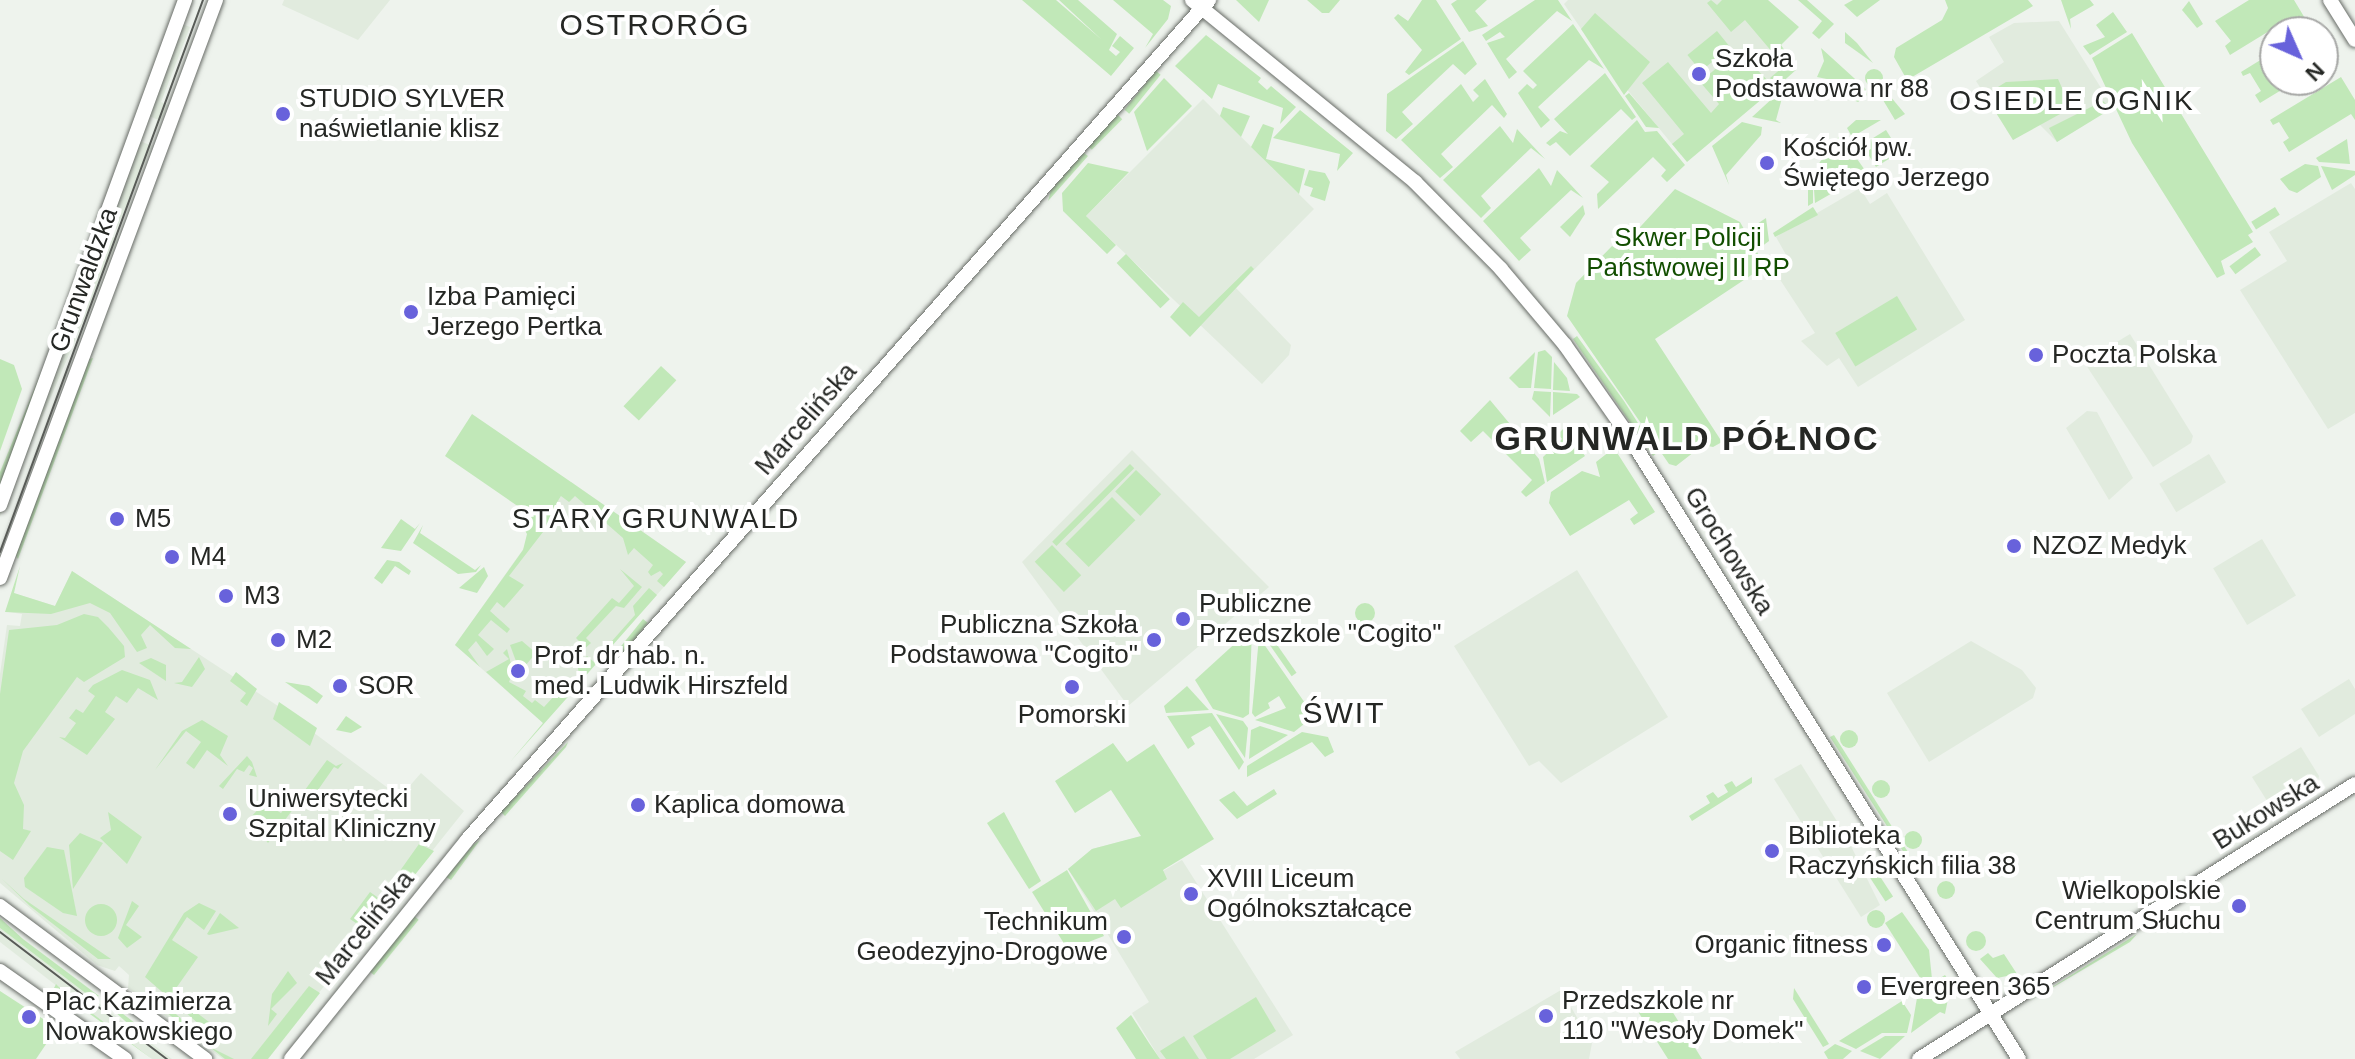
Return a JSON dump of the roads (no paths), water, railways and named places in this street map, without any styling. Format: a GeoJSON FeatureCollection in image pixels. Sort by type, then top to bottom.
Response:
{"type":"FeatureCollection","features":[{"type":"Feature","properties":{"kind":"street","name":"Grunwaldzka"},"geometry":{"type":"LineString","coordinates":[[0,505],[185,0]]}},
{"type":"Feature","properties":{"kind":"street","name":"Grunwaldzka"},"geometry":{"type":"LineString","coordinates":[[0,578],[162,137],[216,0]]}},
{"type":"Feature","properties":{"kind":"street"},"geometry":{"type":"LineString","coordinates":[[2330,0],[2355,40]]}},
{"type":"Feature","properties":{"kind":"street","name":"Grochowska"},"geometry":{"type":"LineString","coordinates":[[1201,3],[1415,182],[1485,252],[1559,338],[1628,435],[2019,1059]]}},
{"type":"Feature","properties":{"kind":"street","name":"Marcelińska"},"geometry":{"type":"LineString","coordinates":[[291,1059],[459,849],[1201,3]]}},
{"type":"Feature","properties":{"kind":"street"},"geometry":{"type":"LineString","coordinates":[[139,128],[162,137]]}},
{"type":"Feature","properties":{"kind":"street","name":"Bukowska"},"geometry":{"type":"LineString","coordinates":[[1919,1059],[2355,784]]}},
{"type":"Feature","properties":{"kind":"street"},"geometry":{"type":"LineString","coordinates":[[0,906],[205,1059]]}},
{"type":"Feature","properties":{"kind":"street"},"geometry":{"type":"LineString","coordinates":[[0,971],[125,1059]]}},
{"type":"Feature","properties":{"kind":"tram line"},"geometry":{"type":"LineString","coordinates":[[0,552],[203,0]]}},
{"type":"Feature","properties":{"kind":"tram line"},"geometry":{"type":"LineString","coordinates":[[0,932],[167,1059]]}},
{"type":"Feature","properties":{"kind":"place","name":"Szkoła Podstawowa nr 88"},"geometry":{"type":"Point","coordinates":[1699,74]}},
{"type":"Feature","properties":{"kind":"place","name":"STUDIO SYLVER naświetlanie klisz"},"geometry":{"type":"Point","coordinates":[283,114]}},
{"type":"Feature","properties":{"kind":"place","name":"Kościół pw. Świętego Jerzego"},"geometry":{"type":"Point","coordinates":[1767,163]}},
{"type":"Feature","properties":{"kind":"place","name":"Izba Pamięci Jerzego Pertka"},"geometry":{"type":"Point","coordinates":[411,312]}},
{"type":"Feature","properties":{"kind":"place","name":"Poczta Polska"},"geometry":{"type":"Point","coordinates":[2036,355]}},
{"type":"Feature","properties":{"kind":"place","name":"M5"},"geometry":{"type":"Point","coordinates":[117,519]}},
{"type":"Feature","properties":{"kind":"place","name":"NZOZ Medyk"},"geometry":{"type":"Point","coordinates":[2014,546]}},
{"type":"Feature","properties":{"kind":"place","name":"M4"},"geometry":{"type":"Point","coordinates":[172,557]}},
{"type":"Feature","properties":{"kind":"place","name":"M3"},"geometry":{"type":"Point","coordinates":[226,596]}},
{"type":"Feature","properties":{"kind":"place","name":"Publiczne Przedszkole \"Cogito\""},"geometry":{"type":"Point","coordinates":[1183,619]}},
{"type":"Feature","properties":{"kind":"place","name":"M2"},"geometry":{"type":"Point","coordinates":[278,640]}},
{"type":"Feature","properties":{"kind":"place","name":"Publiczna Szkoła Podstawowa \"Cogito\""},"geometry":{"type":"Point","coordinates":[1154,640]}},
{"type":"Feature","properties":{"kind":"place","name":"Prof. dr hab. n. med. Ludwik Hirszfeld"},"geometry":{"type":"Point","coordinates":[518,671]}},
{"type":"Feature","properties":{"kind":"place","name":"SOR"},"geometry":{"type":"Point","coordinates":[340,686]}},
{"type":"Feature","properties":{"kind":"place","name":"Pomorski"},"geometry":{"type":"Point","coordinates":[1072,687]}},
{"type":"Feature","properties":{"kind":"place","name":"Kaplica domowa"},"geometry":{"type":"Point","coordinates":[638,805]}},
{"type":"Feature","properties":{"kind":"place","name":"Uniwersytecki Szpital Kliniczny"},"geometry":{"type":"Point","coordinates":[230,814]}},
{"type":"Feature","properties":{"kind":"place","name":"Biblioteka Raczyńskich filia 38"},"geometry":{"type":"Point","coordinates":[1772,851]}},
{"type":"Feature","properties":{"kind":"place","name":"XVIII Liceum Ogólnokształcące"},"geometry":{"type":"Point","coordinates":[1191,894]}},
{"type":"Feature","properties":{"kind":"place","name":"Wielkopolskie Centrum Słuchu"},"geometry":{"type":"Point","coordinates":[2239,906]}},
{"type":"Feature","properties":{"kind":"place","name":"Technikum Geodezyjno-Drogowe"},"geometry":{"type":"Point","coordinates":[1124,937]}},
{"type":"Feature","properties":{"kind":"place","name":"Organic fitness"},"geometry":{"type":"Point","coordinates":[1884,945]}},
{"type":"Feature","properties":{"kind":"place","name":"Evergreen 365"},"geometry":{"type":"Point","coordinates":[1864,987]}},
{"type":"Feature","properties":{"kind":"place","name":"Przedszkole nr 110 \"Wesoły Domek\""},"geometry":{"type":"Point","coordinates":[1546,1016]}},
{"type":"Feature","properties":{"kind":"place","name":"Plac Kazimierza Nowakowskiego"},"geometry":{"type":"Point","coordinates":[29,1017]}},
{"type":"Feature","properties":{"kind":"district","name":"OSTRORÓG"},"geometry":{"type":"Point","coordinates":[655,25]}},
{"type":"Feature","properties":{"kind":"district","name":"OSIEDLE OGNIK"},"geometry":{"type":"Point","coordinates":[2072,101]}},
{"type":"Feature","properties":{"kind":"district","name":"GRUNWALD PÓŁNOC"},"geometry":{"type":"Point","coordinates":[1687,439]}},
{"type":"Feature","properties":{"kind":"district","name":"STARY GRUNWALD"},"geometry":{"type":"Point","coordinates":[656,519]}},
{"type":"Feature","properties":{"kind":"district","name":"ŚWIT"},"geometry":{"type":"Point","coordinates":[1344,713]}},
{"type":"Feature","properties":{"kind":"park label","name":"Skwer Policji Państwowej II RP"},"geometry":{"type":"Point","coordinates":[1688,253]}}]}
